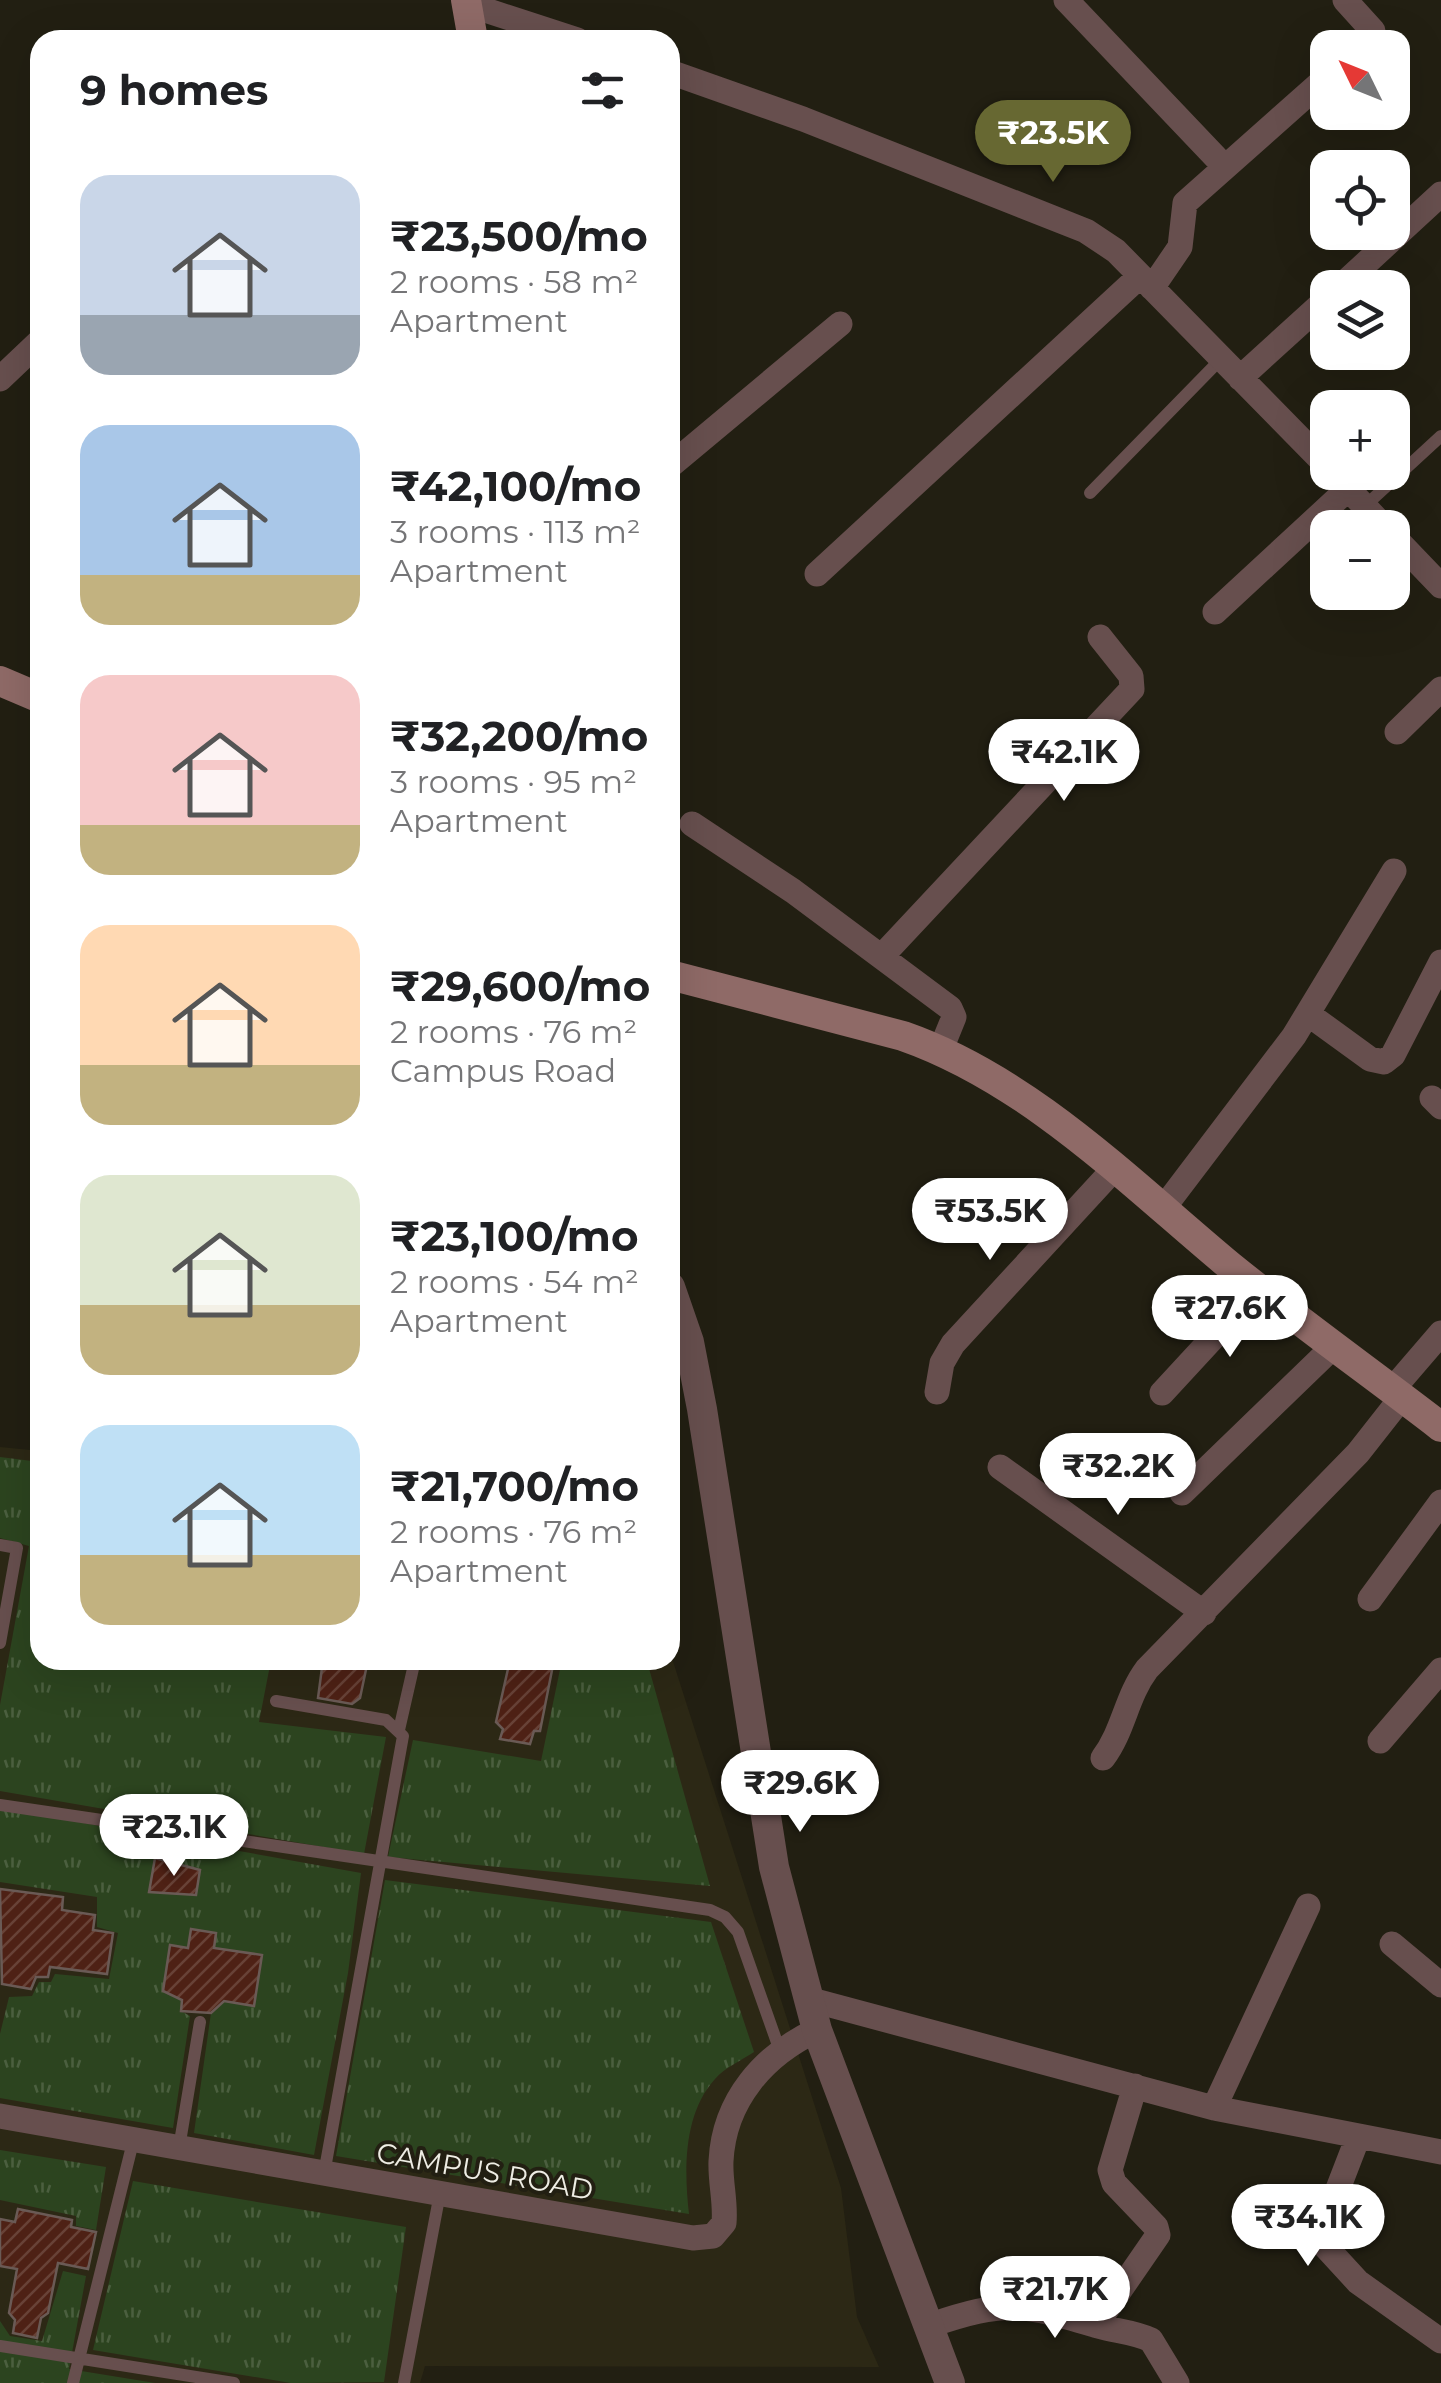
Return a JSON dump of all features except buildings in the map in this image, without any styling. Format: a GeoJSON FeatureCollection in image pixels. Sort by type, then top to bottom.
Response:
{"type":"FeatureCollection","features":[{"type":"Feature","properties":{"kind":"main road"},"geometry":{"type":"LineString","coordinates":[[467,2],[471,30]]}},
{"type":"Feature","properties":{"kind":"main road"},"geometry":{"type":"LineString","coordinates":[[0,681],[30,694]]}},
{"type":"Feature","properties":{"kind":"main road"},"geometry":{"type":"LineString","coordinates":[[680,978],[941,1049],[998,1080],[1114,1169],[1258,1289],[1441,1427]]}},
{"type":"Feature","properties":{"kind":"street"},"geometry":{"type":"LineString","coordinates":[[1066,0],[1224,166]]}},
{"type":"Feature","properties":{"kind":"street"},"geometry":{"type":"LineString","coordinates":[[1345,0],[1372,30]]}},
{"type":"Feature","properties":{"kind":"street"},"geometry":{"type":"LineString","coordinates":[[467,2],[548,30]]}},
{"type":"Feature","properties":{"kind":"street"},"geometry":{"type":"LineString","coordinates":[[680,76],[1039,209],[1086,231],[1116,251],[1310,450]]}},
{"type":"Feature","properties":{"kind":"street"},"geometry":{"type":"LineString","coordinates":[[818,574],[1146,282],[1180,247],[1185,203],[1310,92]]}},
{"type":"Feature","properties":{"kind":"street"},"geometry":{"type":"LineString","coordinates":[[1359,270],[1441,194]]}},
{"type":"Feature","properties":{"kind":"street"},"geometry":{"type":"LineString","coordinates":[[1240,378],[1310,314]]}},
{"type":"Feature","properties":{"kind":"street"},"geometry":{"type":"LineString","coordinates":[[680,458],[840,324]]}},
{"type":"Feature","properties":{"kind":"street"},"geometry":{"type":"LineString","coordinates":[[0,379],[30,350]]}},
{"type":"Feature","properties":{"kind":"street"},"geometry":{"type":"LineString","coordinates":[[1215,612],[1337,490]]}},
{"type":"Feature","properties":{"kind":"street"},"geometry":{"type":"LineString","coordinates":[[1349,490],[1368,510]]}},
{"type":"Feature","properties":{"kind":"street"},"geometry":{"type":"LineString","coordinates":[[1410,554],[1441,586]]}},
{"type":"Feature","properties":{"kind":"street"},"geometry":{"type":"LineString","coordinates":[[882,956],[1132,689],[1132,676],[1100,637]]}},
{"type":"Feature","properties":{"kind":"street"},"geometry":{"type":"LineString","coordinates":[[1397,732],[1441,689]]}},
{"type":"Feature","properties":{"kind":"street"},"geometry":{"type":"LineString","coordinates":[[692,824],[950,1008],[954,1018],[941,1049]]}},
{"type":"Feature","properties":{"kind":"street"},"geometry":{"type":"LineString","coordinates":[[1162,1210],[1248,1101],[1308,1014],[1394,870]]}},
{"type":"Feature","properties":{"kind":"street"},"geometry":{"type":"LineString","coordinates":[[1308,1014],[1370,1059],[1384,1062],[1392,1055],[1441,962]]}},
{"type":"Feature","properties":{"kind":"street"},"geometry":{"type":"LineString","coordinates":[[938,1392],[942,1363],[952,1344],[1114,1169]]}},
{"type":"Feature","properties":{"kind":"street"},"geometry":{"type":"LineString","coordinates":[[1162,1393],[1258,1289]]}},
{"type":"Feature","properties":{"kind":"street"},"geometry":{"type":"LineString","coordinates":[[680,1320],[692,1359],[774,1866],[817,2030],[950,2383]]}},
{"type":"Feature","properties":{"kind":"street"},"geometry":{"type":"LineString","coordinates":[[1104,1758],[1118,1738],[1135,1685],[1358,1453],[1441,1334]]}},
{"type":"Feature","properties":{"kind":"street"},"geometry":{"type":"LineString","coordinates":[[1182,1493],[1334,1346]]}},
{"type":"Feature","properties":{"kind":"street"},"geometry":{"type":"LineString","coordinates":[[1000,1467],[1204,1613]]}},
{"type":"Feature","properties":{"kind":"street"},"geometry":{"type":"LineString","coordinates":[[1370,1599],[1441,1502]]}},
{"type":"Feature","properties":{"kind":"street"},"geometry":{"type":"LineString","coordinates":[[1380,1741],[1441,1670]]}},
{"type":"Feature","properties":{"kind":"street"},"geometry":{"type":"LineString","coordinates":[[1214,2108],[1308,1906]]}},
{"type":"Feature","properties":{"kind":"street"},"geometry":{"type":"LineString","coordinates":[[1392,1944],[1441,1984]]}},
{"type":"Feature","properties":{"kind":"street"},"geometry":{"type":"LineString","coordinates":[[808,1999],[1214,2108],[1441,2152]]}},
{"type":"Feature","properties":{"kind":"street","name":"CAMPUS ROAD"},"geometry":{"type":"LineString","coordinates":[[0,2116],[694,2238],[713,2236],[724,2223],[721,2160],[730,2118],[750,2080],[780,2050],[817,2030]]}},
{"type":"Feature","properties":{"kind":"street"},"geometry":{"type":"LineString","coordinates":[[1096,2326],[1158,2235],[1156,2227],[1114,2183],[1110,2170],[1135,2086]]}},
{"type":"Feature","properties":{"kind":"street"},"geometry":{"type":"LineString","coordinates":[[1358,2137],[1324,2225],[1324,2245],[1358,2282],[1441,2341]]}},
{"type":"Feature","properties":{"kind":"street"},"geometry":{"type":"LineString","coordinates":[[931,2326],[986,2308],[1020,2304],[1151,2340],[1177,2383]]}},
{"type":"Feature","properties":{"kind":"lane"},"geometry":{"type":"LineString","coordinates":[[1090,494],[1220,360]]}},
{"type":"Feature","properties":{"kind":"lane"},"geometry":{"type":"LineString","coordinates":[[1410,451],[1441,436]]}},
{"type":"Feature","properties":{"kind":"lane"},"geometry":{"type":"LineString","coordinates":[[0,1545],[17,1548],[0,1643]]}},
{"type":"Feature","properties":{"kind":"lane"},"geometry":{"type":"LineString","coordinates":[[324,2174],[377,1864],[401,1752],[399,1730],[413,1670]]}},
{"type":"Feature","properties":{"kind":"lane"},"geometry":{"type":"LineString","coordinates":[[276,1701],[386,1720],[399,1730]]}},
{"type":"Feature","properties":{"kind":"lane"},"geometry":{"type":"LineString","coordinates":[[0,1805],[377,1864],[710,1910],[725,1917],[738,1932],[780,2050]]}},
{"type":"Feature","properties":{"kind":"lane"},"geometry":{"type":"LineString","coordinates":[[179,2150],[200,2022]]}},
{"type":"Feature","properties":{"kind":"lane"},"geometry":{"type":"LineString","coordinates":[[74,2383],[133,2142]]}},
{"type":"Feature","properties":{"kind":"lane"},"geometry":{"type":"LineString","coordinates":[[404,2383],[440,2192]]}},
{"type":"Feature","properties":{"kind":"lane"},"geometry":{"type":"LineString","coordinates":[[0,2346],[234,2383]]}},
{"type":"Feature","properties":{"kind":"shaded area"},"geometry":{"type":"Polygon","coordinates":[[[0,1447],[30,1450],[30,1670],[676,1670],[841,2188],[857,2317],[879,2367],[425,2366],[420,2383],[0,2383],[0,1447]]]}},
{"type":"Feature","properties":{"kind":"green space"},"geometry":{"type":"Polygon","coordinates":[[[0,1457],[30,1461],[30,1670],[269,1670],[259,1722],[386,1737],[364,1854],[0,1791],[0,1705],[29,1546],[0,1538],[0,1457]]]}},
{"type":"Feature","properties":{"kind":"green space"},"geometry":{"type":"Polygon","coordinates":[[[560,1670],[649,1670],[710,1886],[388,1857],[413,1740],[541,1761],[560,1670]]]}},
{"type":"Feature","properties":{"kind":"green space"},"geometry":{"type":"Polygon","coordinates":[[[0,1808],[361,1873],[348,1973],[314,2155],[194,2133],[211,2013],[224,2001],[254,2005],[214,1948],[215,1933],[192,1929],[188,1947],[170,1945],[163,1991],[181,2000],[181,2011],[190,2016],[173,2128],[0,2098],[0,2034],[9,1997],[32,1996],[39,1982],[51,1982],[55,1974],[109,1979],[118,1933],[97,1927],[97,1897],[0,1882],[0,1808]]]}},
{"type":"Feature","properties":{"kind":"green space"},"geometry":{"type":"Polygon","coordinates":[[[385,1880],[711,1922],[754,2052],[719,2075],[697,2109],[688,2144],[689,2214],[336,2156],[385,1880]]]}},
{"type":"Feature","properties":{"kind":"green space"},"geometry":{"type":"Polygon","coordinates":[[[0,2150],[106,2167],[96,2230],[76,2226],[76,2216],[0,2200],[0,2150]]]}},
{"type":"Feature","properties":{"kind":"green space"},"geometry":{"type":"Polygon","coordinates":[[[133,2181],[406,2227],[384,2382],[291,2383],[93,2350],[133,2181]]]}},
{"type":"Feature","properties":{"kind":"green space"},"geometry":{"type":"Polygon","coordinates":[[[63,2271],[86,2276],[69,2369],[155,2383],[0,2383],[0,2321],[10,2336],[42,2341],[63,2271]]]}}]}
